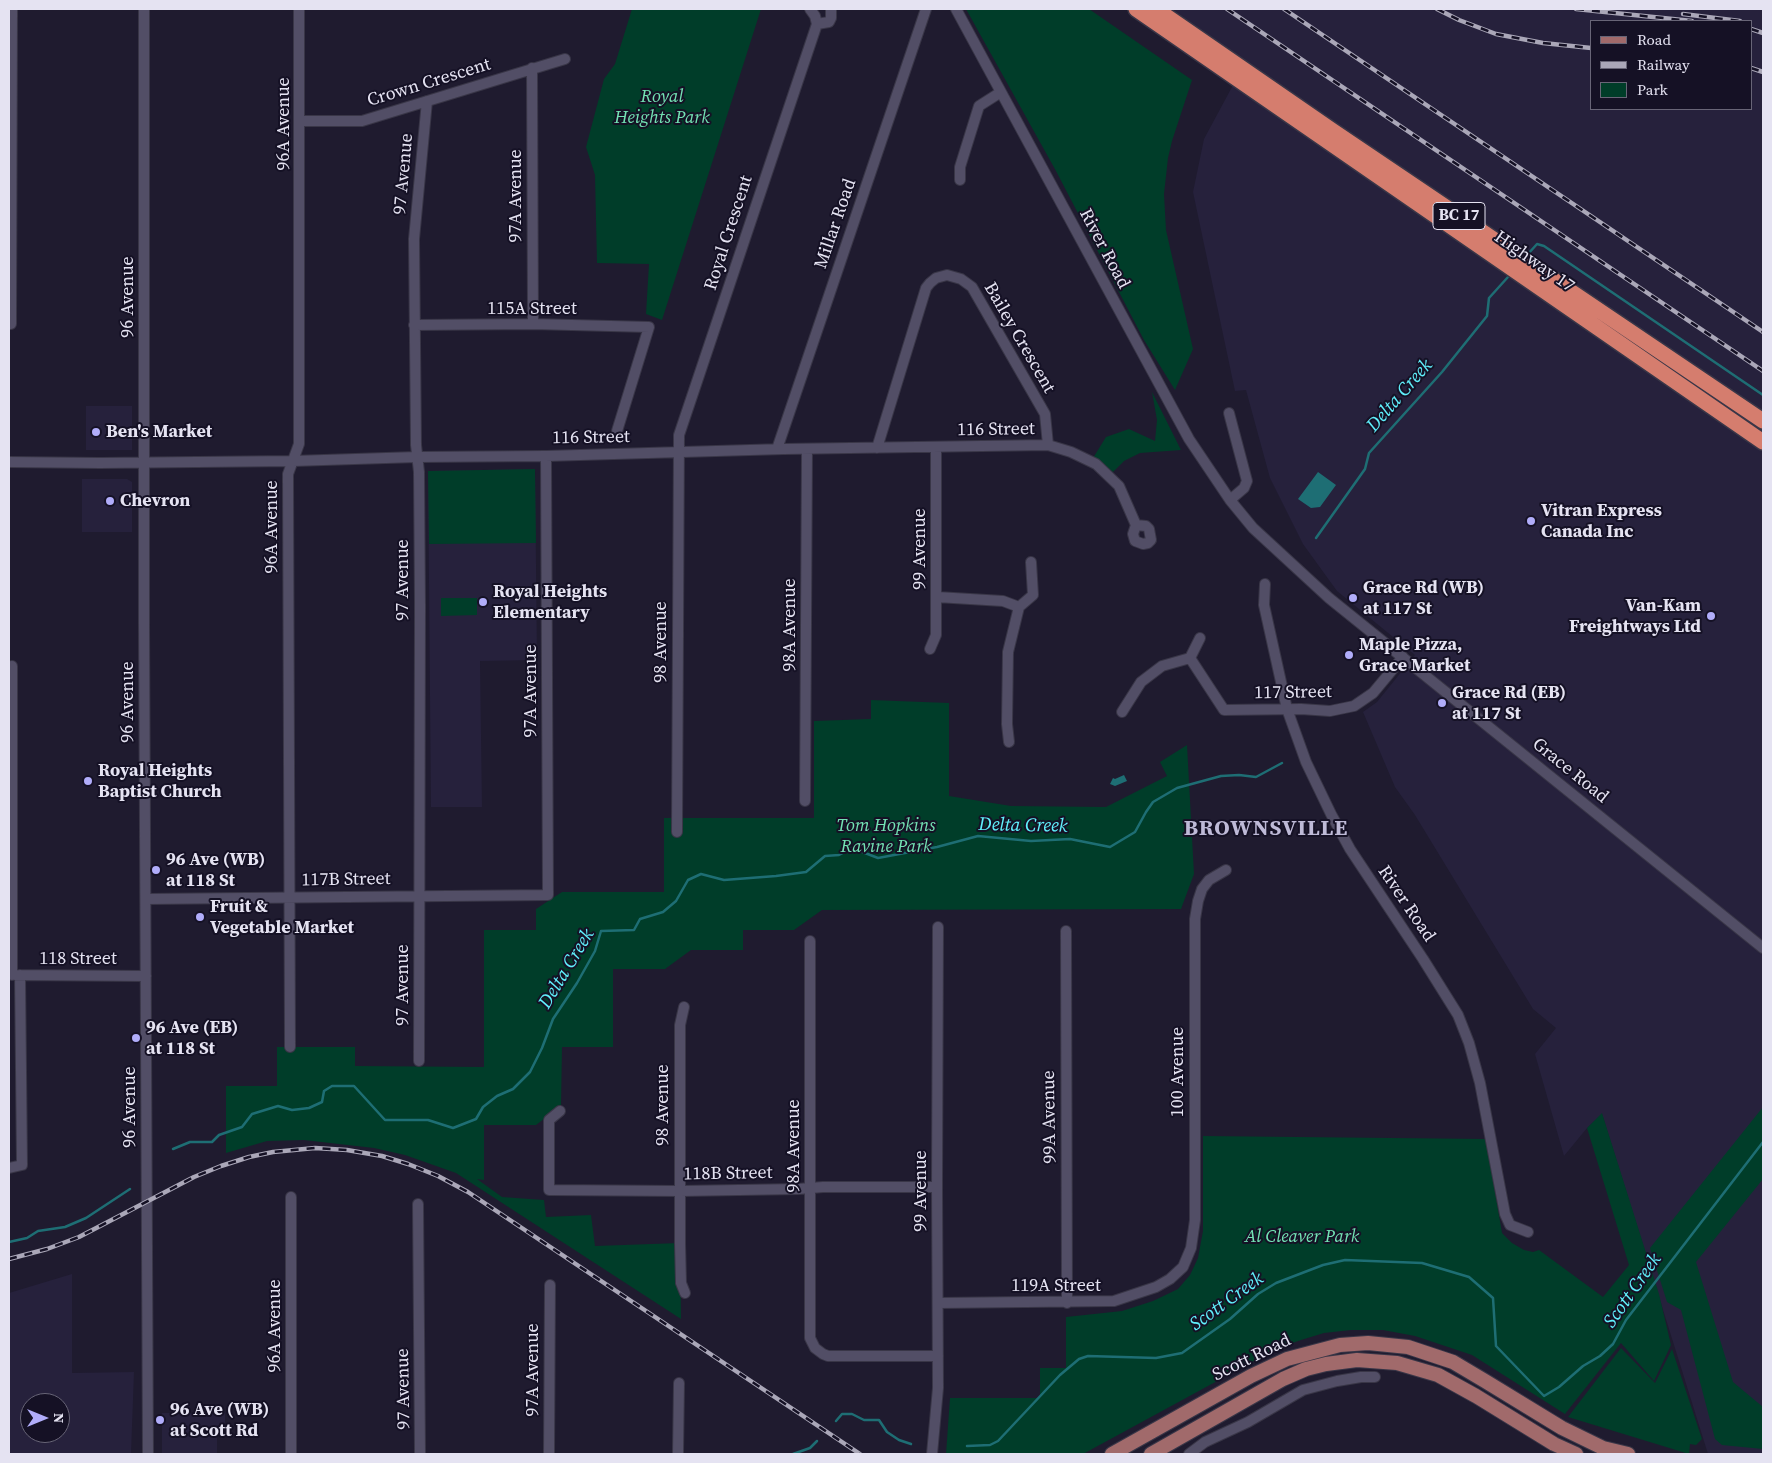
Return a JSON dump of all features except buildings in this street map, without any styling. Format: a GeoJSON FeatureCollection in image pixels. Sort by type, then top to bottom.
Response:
{"type":"FeatureCollection","features":[{"type":"Feature","properties":{"kind":"highway","name":"Highway 17"},"geometry":{"type":"LineString","coordinates":[[1136,9],[1763,442]]}},
{"type":"Feature","properties":{"kind":"highway","name":"Highway 17"},"geometry":{"type":"LineString","coordinates":[[1156,9],[1763,422]]}},
{"type":"Feature","properties":{"kind":"main road","name":"Scott Road"},"geometry":{"type":"LineString","coordinates":[[1117,1453],[1251,1376],[1287,1359],[1327,1347],[1368,1343],[1408,1347],[1453,1362],[1486,1380],[1562,1428],[1604,1448],[1628,1454]]}},
{"type":"Feature","properties":{"kind":"main road","name":"Scott Road"},"geometry":{"type":"LineString","coordinates":[[1151,1454],[1283,1379],[1306,1369],[1357,1360],[1397,1363],[1438,1375],[1554,1444],[1576,1454]]}},
{"type":"Feature","properties":{"kind":"street"},"geometry":{"type":"LineString","coordinates":[[10,324],[12,9]]}},
{"type":"Feature","properties":{"kind":"street","name":"96 Avenue"},"geometry":{"type":"LineString","coordinates":[[144,9],[148,1454]]}},
{"type":"Feature","properties":{"kind":"street","name":"96A Avenue"},"geometry":{"type":"LineString","coordinates":[[290,1047],[288,474],[299,444],[299,9]]}},
{"type":"Feature","properties":{"kind":"street"},"geometry":{"type":"LineString","coordinates":[[810,9],[815,16],[817,24]]}},
{"type":"Feature","properties":{"kind":"street","name":"Royal Crescent"},"geometry":{"type":"LineString","coordinates":[[678,452],[680,435],[817,24],[829,22],[831,9]]}},
{"type":"Feature","properties":{"kind":"street","name":"Millar Road"},"geometry":{"type":"LineString","coordinates":[[777,450],[926,9]]}},
{"type":"Feature","properties":{"kind":"street","name":"River Road"},"geometry":{"type":"LineString","coordinates":[[956,9],[1184,431],[1230,500]]}},
{"type":"Feature","properties":{"kind":"street","name":"Crown Crescent"},"geometry":{"type":"LineString","coordinates":[[300,121],[362,121],[565,59]]}},
{"type":"Feature","properties":{"kind":"street","name":"97A Avenue"},"geometry":{"type":"LineString","coordinates":[[532,68],[534,324]]}},
{"type":"Feature","properties":{"kind":"street"},"geometry":{"type":"LineString","coordinates":[[960,180],[960,167],[979,106],[1001,92]]}},
{"type":"Feature","properties":{"kind":"street","name":"97 Avenue"},"geometry":{"type":"LineString","coordinates":[[419,1061],[420,607],[414,239],[427,101]]}},
{"type":"Feature","properties":{"kind":"street","name":"Bailey Crescent"},"geometry":{"type":"LineString","coordinates":[[877,448],[926,288],[936,278],[947,275],[961,279],[972,287],[1045,414],[1048,445]]}},
{"type":"Feature","properties":{"kind":"street","name":"115A Street"},"geometry":{"type":"LineString","coordinates":[[414,325],[534,324],[649,327],[617,431]]}},
{"type":"Feature","properties":{"kind":"street"},"geometry":{"type":"LineString","coordinates":[[1229,412],[1247,481],[1244,488],[1230,500]]}},
{"type":"Feature","properties":{"kind":"street","name":"116 Street"},"geometry":{"type":"LineString","coordinates":[[9,462],[293,461],[1048,445],[1071,452],[1096,464],[1119,486],[1136,525]]}},
{"type":"Feature","properties":{"kind":"street","name":"99 Avenue"},"geometry":{"type":"LineString","coordinates":[[930,649],[936,635],[936,448]]}},
{"type":"Feature","properties":{"kind":"street","name":"98A Avenue"},"geometry":{"type":"LineString","coordinates":[[805,801],[807,449]]}},
{"type":"Feature","properties":{"kind":"street","name":"98 Avenue"},"geometry":{"type":"LineString","coordinates":[[677,832],[678,452]]}},
{"type":"Feature","properties":{"kind":"street","name":"97A Avenue"},"geometry":{"type":"LineString","coordinates":[[546,456],[548,895]]}},
{"type":"Feature","properties":{"kind":"street","name":"Grace Road"},"geometry":{"type":"LineString","coordinates":[[1230,500],[1260,535],[1330,598],[1763,948]]}},
{"type":"Feature","properties":{"kind":"street"},"geometry":{"type":"LineString","coordinates":[[1009,742],[1008,652],[1019,608],[1034,595],[1032,562]]}},
{"type":"Feature","properties":{"kind":"street","name":"River Road"},"geometry":{"type":"LineString","coordinates":[[1265,584],[1264,605],[1287,710],[1306,762],[1350,849],[1458,1015],[1470,1043],[1480,1083],[1505,1214],[1510,1225],[1528,1232]]}},
{"type":"Feature","properties":{"kind":"street"},"geometry":{"type":"LineString","coordinates":[[937,597],[1003,601],[1019,608]]}},
{"type":"Feature","properties":{"kind":"street"},"geometry":{"type":"LineString","coordinates":[[1122,712],[1148,676],[1162,666],[1190,658],[1200,638]]}},
{"type":"Feature","properties":{"kind":"street","name":"117 Street"},"geometry":{"type":"LineString","coordinates":[[1190,658],[1224,710],[1330,711],[1354,706],[1372,693],[1403,657]]}},
{"type":"Feature","properties":{"kind":"street"},"geometry":{"type":"LineString","coordinates":[[9,1168],[22,1165],[10,873],[12,666]]}},
{"type":"Feature","properties":{"kind":"street","name":"100 Avenue"},"geometry":{"type":"LineString","coordinates":[[1170,1279],[1186,1261],[1194,1232],[1194,930],[1196,908],[1204,886],[1212,878],[1226,870]]}},
{"type":"Feature","properties":{"kind":"street","name":"117B Street"},"geometry":{"type":"LineString","coordinates":[[146,899],[548,895]]}},
{"type":"Feature","properties":{"kind":"street","name":"99 Avenue"},"geometry":{"type":"LineString","coordinates":[[932,1454],[938,1398],[936,1187],[938,927]]}},
{"type":"Feature","properties":{"kind":"street","name":"99A Avenue"},"geometry":{"type":"LineString","coordinates":[[1066,931],[1067,1303]]}},
{"type":"Feature","properties":{"kind":"street","name":"98A Avenue"},"geometry":{"type":"LineString","coordinates":[[810,941],[810,1338],[815,1348],[823,1354],[838,1357],[938,1356]]}},
{"type":"Feature","properties":{"kind":"street","name":"118 Street"},"geometry":{"type":"LineString","coordinates":[[13,975],[146,976]]}},
{"type":"Feature","properties":{"kind":"street","name":"98 Avenue"},"geometry":{"type":"LineString","coordinates":[[684,1007],[680,1025],[680,1191],[681,1283],[686,1293]]}},
{"type":"Feature","properties":{"kind":"street","name":"118B Street"},"geometry":{"type":"LineString","coordinates":[[560,1111],[549,1120],[549,1190],[680,1191],[823,1187],[936,1187]]}},
{"type":"Feature","properties":{"kind":"street","name":"96A Avenue"},"geometry":{"type":"LineString","coordinates":[[291,1197],[291,1454]]}},
{"type":"Feature","properties":{"kind":"street","name":"97 Avenue"},"geometry":{"type":"LineString","coordinates":[[418,1204],[420,1454]]}},
{"type":"Feature","properties":{"kind":"street","name":"119A Street"},"geometry":{"type":"LineString","coordinates":[[938,1303],[1117,1301],[1152,1289],[1170,1279]]}},
{"type":"Feature","properties":{"kind":"street","name":"97A Avenue"},"geometry":{"type":"LineString","coordinates":[[549,1454],[550,1285]]}},
{"type":"Feature","properties":{"kind":"street"},"geometry":{"type":"LineString","coordinates":[[1189,1454],[1205,1442],[1255,1418],[1303,1390],[1337,1380],[1375,1377]]}},
{"type":"Feature","properties":{"kind":"street"},"geometry":{"type":"LineString","coordinates":[[678,1454],[679,1383]]}},
{"type":"Feature","properties":{"kind":"shaded area"},"geometry":{"type":"Polygon","coordinates":[[[1172,9],[1763,9],[1763,1454],[1708,1454],[1602,1114],[1587,1128],[1564,1156],[1535,1054],[1556,1028],[1533,1009],[1415,815],[1395,787],[1363,712],[1377,702],[1415,655],[1337,591],[1303,544],[1270,478],[1246,390],[1235,391],[1193,192],[1204,139],[1246,61],[1172,9]]]}},
{"type":"Feature","properties":{"kind":"shaded area"},"geometry":{"type":"Polygon","coordinates":[[[86,406],[132,406],[132,450],[86,450],[86,406]]]}},
{"type":"Feature","properties":{"kind":"shaded area","name":"Royal Heights Elementary"},"geometry":{"type":"Polygon","coordinates":[[[535,469],[537,660],[480,661],[482,807],[431,807],[428,471],[535,469]]]}},
{"type":"Feature","properties":{"kind":"shaded area"},"geometry":{"type":"Polygon","coordinates":[[[1318,472],[1336,485],[1320,507],[1311,508],[1298,499],[1318,472]]]}},
{"type":"Feature","properties":{"kind":"shaded area"},"geometry":{"type":"Polygon","coordinates":[[[82,479],[127,479],[132,482],[132,532],[82,532],[82,479]]]}},
{"type":"Feature","properties":{"kind":"shaded area"},"geometry":{"type":"Polygon","coordinates":[[[1124,775],[1127,781],[1115,786],[1110,784],[1113,778],[1124,775]]]}},
{"type":"Feature","properties":{"kind":"shaded area"},"geometry":{"type":"Polygon","coordinates":[[[72,1274],[72,1373],[134,1372],[131,1454],[9,1454],[9,1293],[72,1274]]]}},
{"type":"Feature","properties":{"kind":"shaded area"},"geometry":{"type":"Polygon","coordinates":[[[162,1413],[225,1413],[225,1430],[217,1431],[217,1454],[162,1454],[162,1413]]]}},
{"type":"Feature","properties":{"kind":"green space","name":"Royal Heights Park"},"geometry":{"type":"Polygon","coordinates":[[[632,9],[761,9],[662,320],[646,314],[649,264],[597,263],[595,175],[586,147],[604,79],[615,64],[632,9]]]}},
{"type":"Feature","properties":{"kind":"green space"},"geometry":{"type":"Polygon","coordinates":[[[966,9],[1089,9],[1192,80],[1172,141],[1164,194],[1166,230],[1193,349],[1175,390],[1144,340],[1056,171],[966,9]]]}},
{"type":"Feature","properties":{"kind":"green space"},"geometry":{"type":"Polygon","coordinates":[[[1152,392],[1181,450],[1140,453],[1124,461],[1113,472],[1093,458],[1106,437],[1129,429],[1155,441],[1157,420],[1152,392]]]}},
{"type":"Feature","properties":{"kind":"green space"},"geometry":{"type":"Polygon","coordinates":[[[535,469],[536,543],[429,544],[428,471],[535,469]]]}},
{"type":"Feature","properties":{"kind":"green space"},"geometry":{"type":"Polygon","coordinates":[[[441,598],[477,598],[477,615],[441,616],[441,598]]]}},
{"type":"Feature","properties":{"kind":"green space","name":"Tom Hopkins Ravine Park"},"geometry":{"type":"Polygon","coordinates":[[[871,700],[949,703],[949,796],[1011,806],[1106,807],[1167,776],[1160,762],[1187,745],[1194,874],[1181,909],[822,910],[794,930],[743,930],[743,950],[691,950],[665,969],[613,969],[613,1047],[562,1047],[561,1106],[536,1125],[484,1125],[484,1180],[477,1179],[502,1197],[544,1200],[546,1217],[591,1215],[595,1246],[680,1243],[681,1319],[456,1173],[405,1155],[374,1148],[304,1140],[267,1141],[226,1153],[226,1086],[277,1086],[277,1047],[355,1047],[355,1066],[484,1067],[484,930],[536,930],[536,909],[562,892],[664,892],[664,818],[814,818],[814,721],[871,719],[871,700]]]}},
{"type":"Feature","properties":{"kind":"green space"},"geometry":{"type":"Polygon","coordinates":[[[1763,1107],[1763,1179],[1696,1262],[1733,1382],[1763,1407],[1763,1449],[1722,1445],[1715,1439],[1681,1310],[1667,1302],[1650,1248],[1763,1107]]]}},
{"type":"Feature","properties":{"kind":"green space","name":"Al Cleaver Park"},"geometry":{"type":"Polygon","coordinates":[[[1602,1113],[1659,1294],[1671,1345],[1654,1381],[1621,1343],[1565,1414],[1472,1355],[1415,1336],[1383,1330],[1351,1330],[1324,1333],[1276,1349],[1083,1454],[946,1454],[950,1398],[1040,1398],[1040,1368],[1066,1368],[1066,1317],[1122,1311],[1153,1301],[1178,1289],[1190,1275],[1198,1258],[1203,1231],[1203,1136],[1486,1139],[1502,1233],[1512,1243],[1524,1250],[1533,1252],[1539,1250],[1603,1297],[1629,1265],[1587,1128],[1602,1113]]]}},
{"type":"Feature","properties":{"kind":"green space"},"geometry":{"type":"Polygon","coordinates":[[[1621,1348],[1655,1383],[1672,1349],[1702,1439],[1696,1445],[1690,1444],[1689,1454],[1568,1417],[1621,1348]]]}},
{"type":"Feature","properties":{"kind":"waterway","name":"Delta Creek"},"geometry":{"type":"LineString","coordinates":[[1528,254],[1537,244],[1544,246],[1763,395]]}},
{"type":"Feature","properties":{"kind":"waterway","name":"Delta Creek"},"geometry":{"type":"LineString","coordinates":[[1316,538],[1365,469],[1369,453],[1442,372],[1487,316],[1489,298],[1508,277]]}},
{"type":"Feature","properties":{"kind":"waterway","name":"Delta Creek"},"geometry":{"type":"LineString","coordinates":[[173,1149],[190,1142],[212,1142],[219,1135],[242,1127],[252,1114],[278,1106],[292,1110],[309,1108],[322,1102],[324,1091],[332,1086],[354,1086],[385,1120],[428,1120],[453,1128],[476,1119],[483,1107],[497,1096],[513,1089],[530,1072],[553,1019],[577,983],[595,951],[601,931],[634,930],[640,919],[663,912],[676,901],[688,880],[701,874],[724,880],[806,872],[825,856],[839,855],[852,848],[878,858],[937,847],[978,836],[1031,841],[1070,839],[1110,847],[1135,832],[1153,802],[1177,788],[1221,776],[1239,775],[1256,777],[1282,763]]}},
{"type":"Feature","properties":{"kind":"waterway","name":"Scott Creek"},"geometry":{"type":"LineString","coordinates":[[967,1446],[990,1445],[998,1441],[1060,1375],[1079,1359],[1088,1356],[1156,1358],[1182,1353],[1230,1319],[1258,1294],[1276,1283],[1323,1265],[1345,1260],[1422,1263],[1469,1277],[1493,1298],[1496,1346],[1544,1396],[1559,1387],[1613,1344],[1626,1320],[1763,1142]]}},
{"type":"Feature","properties":{"kind":"waterway","name":"Delta Creek"},"geometry":{"type":"LineString","coordinates":[[9,1242],[27,1238],[38,1231],[65,1227],[86,1218],[130,1189]]}},
{"type":"Feature","properties":{"kind":"waterway","name":"Scott Creek"},"geometry":{"type":"LineString","coordinates":[[836,1421],[842,1414],[852,1414],[864,1420],[879,1420],[887,1432],[899,1440],[911,1444]]}},
{"type":"Feature","properties":{"kind":"waterway","name":"Scott Creek"},"geometry":{"type":"LineString","coordinates":[[793,1454],[810,1448],[817,1441]]}},
{"type":"Feature","properties":{"kind":"railway"},"geometry":{"type":"LineString","coordinates":[[1227,9],[1763,371]]}},
{"type":"Feature","properties":{"kind":"railway"},"geometry":{"type":"LineString","coordinates":[[1284,9],[1763,332]]}},
{"type":"Feature","properties":{"kind":"railway"},"geometry":{"type":"LineString","coordinates":[[1437,9],[1459,20],[1496,34],[1543,43],[1590,48]]}},
{"type":"Feature","properties":{"kind":"railway"},"geometry":{"type":"LineString","coordinates":[[1576,9],[1682,20]]}},
{"type":"Feature","properties":{"kind":"railway"},"geometry":{"type":"LineString","coordinates":[[1683,14],[1732,20]]}},
{"type":"Feature","properties":{"kind":"railway"},"geometry":{"type":"LineString","coordinates":[[1752,29],[1763,33]]}},
{"type":"Feature","properties":{"kind":"railway"},"geometry":{"type":"LineString","coordinates":[[1752,68],[1763,72]]}},
{"type":"Feature","properties":{"kind":"railway"},"geometry":{"type":"LineString","coordinates":[[9,1259],[47,1249],[79,1237],[194,1177],[249,1157],[273,1152],[315,1148],[347,1150],[382,1156],[438,1176],[468,1192],[860,1454]]}},
{"type":"Feature","properties":{"kind":"place","name":"Ben's Market"},"geometry":{"type":"Point","coordinates":[96,432]}},
{"type":"Feature","properties":{"kind":"place","name":"Chevron"},"geometry":{"type":"Point","coordinates":[110,501]}},
{"type":"Feature","properties":{"kind":"place","name":"Vitran Express Canada Inc"},"geometry":{"type":"Point","coordinates":[1531,521]}},
{"type":"Feature","properties":{"kind":"place","name":"Grace Rd (WB) at 117 St"},"geometry":{"type":"Point","coordinates":[1353,598]}},
{"type":"Feature","properties":{"kind":"place","name":"Royal Heights Elementary"},"geometry":{"type":"Point","coordinates":[483,602]}},
{"type":"Feature","properties":{"kind":"place","name":"Van-Kam Freightways Ltd"},"geometry":{"type":"Point","coordinates":[1711,616]}},
{"type":"Feature","properties":{"kind":"place","name":"Maple Pizza, Grace Market"},"geometry":{"type":"Point","coordinates":[1349,655]}},
{"type":"Feature","properties":{"kind":"place","name":"Grace Rd (EB) at 117 St"},"geometry":{"type":"Point","coordinates":[1442,703]}},
{"type":"Feature","properties":{"kind":"place","name":"Royal Heights Baptist Church"},"geometry":{"type":"Point","coordinates":[88,781]}},
{"type":"Feature","properties":{"kind":"place","name":"96 Ave (WB) at 118 St"},"geometry":{"type":"Point","coordinates":[156,870]}},
{"type":"Feature","properties":{"kind":"place","name":"Fruit & Vegetable Market"},"geometry":{"type":"Point","coordinates":[200,917]}},
{"type":"Feature","properties":{"kind":"place","name":"96 Ave (EB) at 118 St"},"geometry":{"type":"Point","coordinates":[136,1038]}},
{"type":"Feature","properties":{"kind":"place","name":"96 Ave (WB) at Scott Rd"},"geometry":{"type":"Point","coordinates":[160,1420]}},
{"type":"Feature","properties":{"kind":"district","name":"BROWNSVILLE"},"geometry":{"type":"Point","coordinates":[1266,829]}}]}
